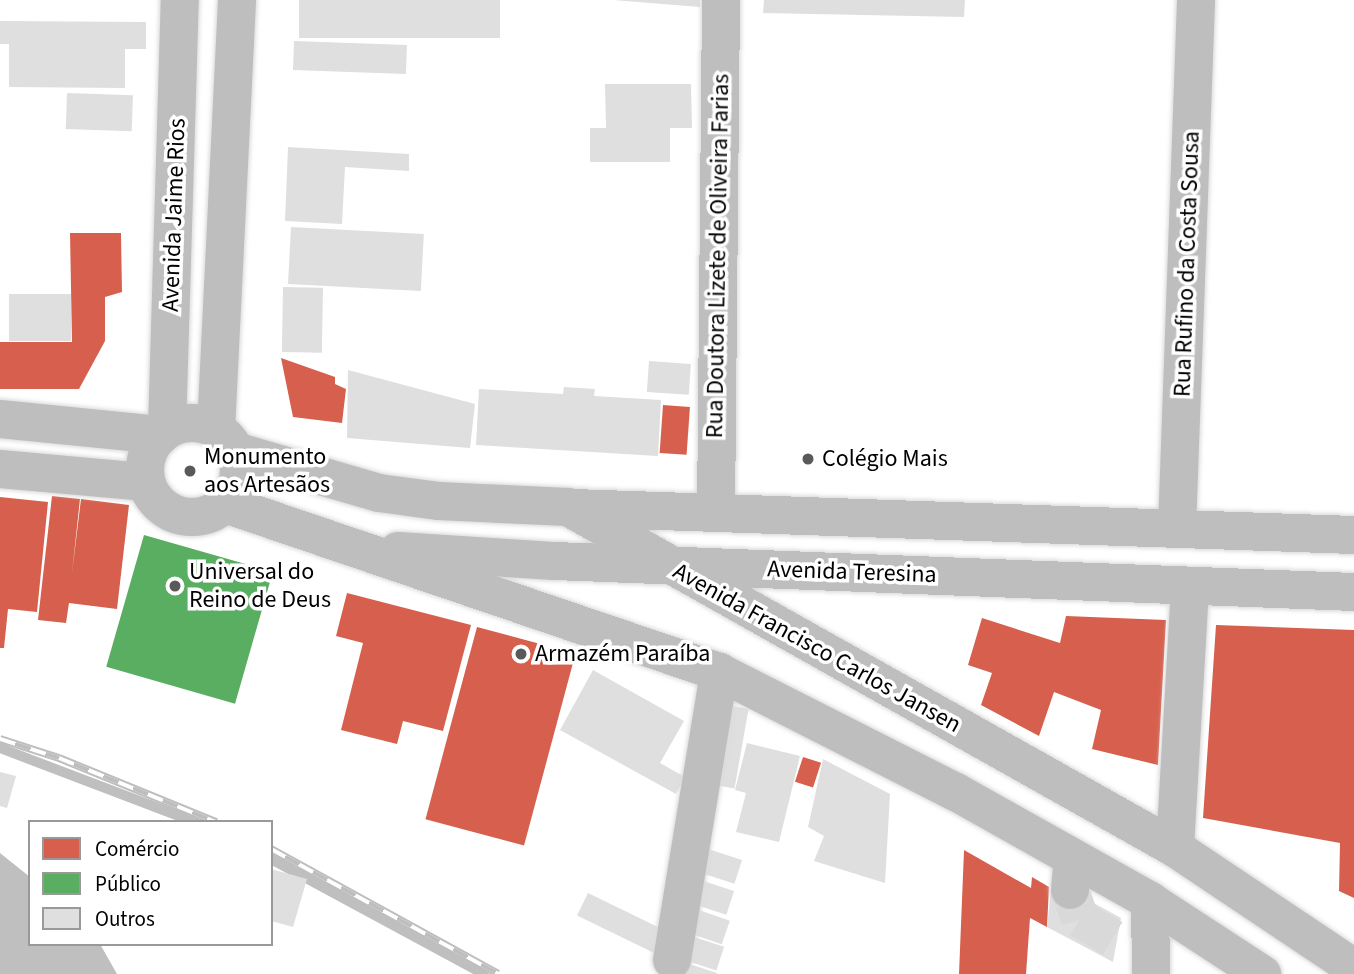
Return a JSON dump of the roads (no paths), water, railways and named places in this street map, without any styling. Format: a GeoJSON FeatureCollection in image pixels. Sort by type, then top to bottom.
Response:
{"type":"FeatureCollection","features":[{"type":"Feature","properties":{"kind":"main road","name":"Avenida Jaime Rios"},"geometry":{"type":"LineString","coordinates":[[164,433],[180,0]]}},
{"type":"Feature","properties":{"kind":"main road","name":"Avenida Jaime Rios"},"geometry":{"type":"LineString","coordinates":[[225,440],[237,0]]}},
{"type":"Feature","properties":{"kind":"main road","name":"Rua Doutora Lizete de Oliveira Farias"},"geometry":{"type":"LineString","coordinates":[[716,513],[721,0]]}},
{"type":"Feature","properties":{"kind":"main road","name":"Rua Rufino da Costa Sousa"},"geometry":{"type":"LineString","coordinates":[[1177,528],[1196,0]]}},
{"type":"Feature","properties":{"kind":"main road","name":"Avenida Francisco Carlos Jansen"},"geometry":{"type":"LineString","coordinates":[[0,419],[164,433],[191,424],[225,440],[379,493],[439,501],[568,508],[1175,848],[1354,968]]}},
{"type":"Feature","properties":{"kind":"main road"},"geometry":{"type":"LineString","coordinates":[[164,433],[147,456],[146,482],[161,505],[186,517],[214,512],[225,504],[239,479],[225,440]]}},
{"type":"Feature","properties":{"kind":"main road"},"geometry":{"type":"LineString","coordinates":[[0,469],[146,482]]}},
{"type":"Feature","properties":{"kind":"main road"},"geometry":{"type":"LineString","coordinates":[[225,504],[719,672],[956,792],[1071,874],[1150,901],[1262,974]]}},
{"type":"Feature","properties":{"kind":"main road"},"geometry":{"type":"LineString","coordinates":[[568,508],[1354,535]]}},
{"type":"Feature","properties":{"kind":"main road","name":"Avenida Teresina"},"geometry":{"type":"LineString","coordinates":[[351,548],[670,566],[1354,592]]}},
{"type":"Feature","properties":{"kind":"main road"},"geometry":{"type":"LineString","coordinates":[[1354,579],[1354,592]]}},
{"type":"Feature","properties":{"kind":"main road"},"geometry":{"type":"LineString","coordinates":[[1175,848],[1190,586]]}},
{"type":"Feature","properties":{"kind":"main road"},"geometry":{"type":"LineString","coordinates":[[672,960],[719,672]]}},
{"type":"Feature","properties":{"kind":"main road"},"geometry":{"type":"LineString","coordinates":[[956,792],[984,741]]}},
{"type":"Feature","properties":{"kind":"main road"},"geometry":{"type":"LineString","coordinates":[[1140,952],[1150,901]]}},
{"type":"Feature","properties":{"kind":"waterway"},"geometry":{"type":"LineString","coordinates":[[0,748],[190,820]]}},
{"type":"Feature","properties":{"kind":"waterway"},"geometry":{"type":"LineString","coordinates":[[273,860],[484,974]]}},
{"type":"Feature","properties":{"kind":"tunnel"},"geometry":{"type":"LineString","coordinates":[[1070,890],[1080,919],[1117,941]]}},
{"type":"Feature","properties":{"kind":"railway"},"geometry":{"type":"LineString","coordinates":[[0,739],[59,758],[211,820]]}},
{"type":"Feature","properties":{"kind":"railway"},"geometry":{"type":"LineString","coordinates":[[273,850],[498,974]]}},
{"type":"Feature","properties":{"kind":"place","name":"Colégio Mais"},"geometry":{"type":"Point","coordinates":[808,459]}},
{"type":"Feature","properties":{"kind":"place","name":"Monumento aos Artesãos"},"geometry":{"type":"Point","coordinates":[190,471]}},
{"type":"Feature","properties":{"kind":"place","name":"Universal do Reino de Deus"},"geometry":{"type":"Point","coordinates":[175,586]}},
{"type":"Feature","properties":{"kind":"place","name":"Armazém Paraíba"},"geometry":{"type":"Point","coordinates":[521,654]}}]}
